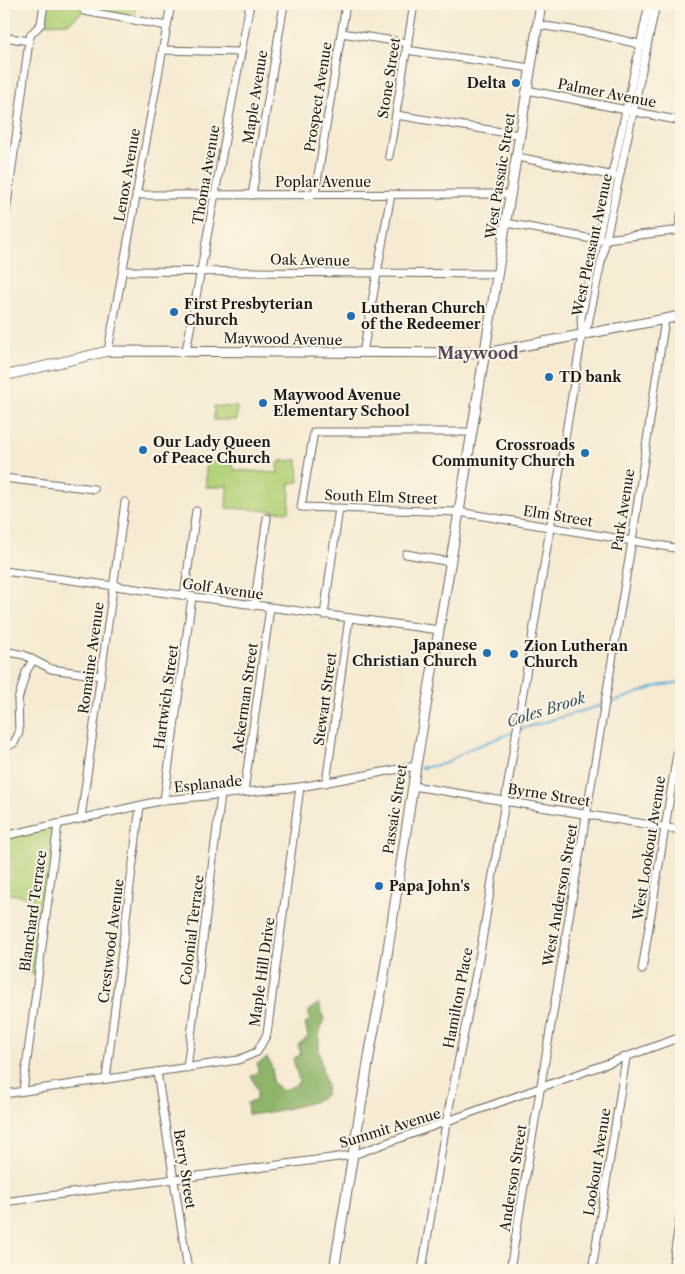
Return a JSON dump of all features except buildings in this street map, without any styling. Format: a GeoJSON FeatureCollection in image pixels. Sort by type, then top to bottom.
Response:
{"type":"FeatureCollection","features":[{"type":"Feature","properties":{"kind":"main road","name":"West Passaic Street"},"geometry":{"type":"LineString","coordinates":[[485,353],[540,4]]}},
{"type":"Feature","properties":{"kind":"main road","name":"Maywood Avenue"},"geometry":{"type":"LineString","coordinates":[[4,376],[108,350],[485,353],[681,316]]}},
{"type":"Feature","properties":{"kind":"main road","name":"Passaic Street"},"geometry":{"type":"LineString","coordinates":[[334,1270],[382,988],[416,766],[460,512],[485,353]]}},
{"type":"Feature","properties":{"kind":"street"},"geometry":{"type":"LineString","coordinates":[[4,227],[7,174],[29,41],[31,34],[40,24],[44,4]]}},
{"type":"Feature","properties":{"kind":"street","name":"Lenox Avenue"},"geometry":{"type":"LineString","coordinates":[[108,350],[171,4]]}},
{"type":"Feature","properties":{"kind":"street","name":"Thoma Avenue"},"geometry":{"type":"LineString","coordinates":[[186,351],[250,4]]}},
{"type":"Feature","properties":{"kind":"street","name":"Maple Avenue"},"geometry":{"type":"LineString","coordinates":[[252,194],[284,4]]}},
{"type":"Feature","properties":{"kind":"street","name":"Prospect Avenue"},"geometry":{"type":"LineString","coordinates":[[316,194],[346,4]]}},
{"type":"Feature","properties":{"kind":"street","name":"Stone Street"},"geometry":{"type":"LineString","coordinates":[[389,156],[414,4]]}},
{"type":"Feature","properties":{"kind":"street","name":"West Pleasant Avenue"},"geometry":{"type":"LineString","coordinates":[[644,45],[649,4]]}},
{"type":"Feature","properties":{"kind":"street","name":"West Pleasant Avenue"},"geometry":{"type":"LineString","coordinates":[[582,336],[588,324],[630,110],[644,45],[656,4]]}},
{"type":"Feature","properties":{"kind":"street"},"geometry":{"type":"LineString","coordinates":[[84,11],[167,26]]}},
{"type":"Feature","properties":{"kind":"street"},"geometry":{"type":"LineString","coordinates":[[538,25],[592,33],[644,45]]}},
{"type":"Feature","properties":{"kind":"street"},"geometry":{"type":"LineString","coordinates":[[341,33],[407,47],[531,68]]}},
{"type":"Feature","properties":{"kind":"street"},"geometry":{"type":"LineString","coordinates":[[4,37],[29,41]]}},
{"type":"Feature","properties":{"kind":"street"},"geometry":{"type":"LineString","coordinates":[[163,50],[241,52]]}},
{"type":"Feature","properties":{"kind":"street","name":"Palmer Avenue"},"geometry":{"type":"LineString","coordinates":[[527,90],[681,121]]}},
{"type":"Feature","properties":{"kind":"street"},"geometry":{"type":"LineString","coordinates":[[396,115],[520,135]]}},
{"type":"Feature","properties":{"kind":"street"},"geometry":{"type":"LineString","coordinates":[[517,158],[616,176]]}},
{"type":"Feature","properties":{"kind":"street","name":"West Pleasant Avenue"},"geometry":{"type":"LineString","coordinates":[[582,336],[581,318],[598,240],[616,176]]}},
{"type":"Feature","properties":{"kind":"street"},"geometry":{"type":"LineString","coordinates":[[363,353],[390,194]]}},
{"type":"Feature","properties":{"kind":"street","name":"Poplar Avenue"},"geometry":{"type":"LineString","coordinates":[[136,195],[511,194]]}},
{"type":"Feature","properties":{"kind":"street"},"geometry":{"type":"LineString","coordinates":[[506,223],[598,240],[680,231],[681,215]]}},
{"type":"Feature","properties":{"kind":"street","name":"Oak Avenue"},"geometry":{"type":"LineString","coordinates":[[123,271],[498,274]]}},
{"type":"Feature","properties":{"kind":"street","name":"Park Avenue"},"geometry":{"type":"LineString","coordinates":[[604,704],[632,541],[665,319]]}},
{"type":"Feature","properties":{"kind":"street","name":"Hamilton Place"},"geometry":{"type":"LineString","coordinates":[[422,1270],[446,1123],[480,953],[582,336]]}},
{"type":"Feature","properties":{"kind":"street","name":"South Elm Street"},"geometry":{"type":"LineString","coordinates":[[460,512],[302,507],[314,432],[472,432]]}},
{"type":"Feature","properties":{"kind":"street"},"geometry":{"type":"LineString","coordinates":[[4,478],[94,489]]}},
{"type":"Feature","properties":{"kind":"street","name":"Romaine Avenue"},"geometry":{"type":"LineString","coordinates":[[81,818],[125,502]]}},
{"type":"Feature","properties":{"kind":"street"},"geometry":{"type":"LineString","coordinates":[[324,615],[339,508]]}},
{"type":"Feature","properties":{"kind":"street","name":"Hartwich Street"},"geometry":{"type":"LineString","coordinates":[[164,800],[188,597],[196,511]]}},
{"type":"Feature","properties":{"kind":"street","name":"Elm Street"},"geometry":{"type":"LineString","coordinates":[[460,512],[681,549]]}},
{"type":"Feature","properties":{"kind":"street"},"geometry":{"type":"LineString","coordinates":[[254,606],[267,518]]}},
{"type":"Feature","properties":{"kind":"street"},"geometry":{"type":"LineString","coordinates":[[406,554],[450,562]]}},
{"type":"Feature","properties":{"kind":"street","name":"Golf Avenue"},"geometry":{"type":"LineString","coordinates":[[4,571],[439,630]]}},
{"type":"Feature","properties":{"kind":"street","name":"Ackerman Street"},"geometry":{"type":"LineString","coordinates":[[244,792],[270,608]]}},
{"type":"Feature","properties":{"kind":"street","name":"Stewart Street"},"geometry":{"type":"LineString","coordinates":[[326,783],[349,618]]}},
{"type":"Feature","properties":{"kind":"street"},"geometry":{"type":"LineString","coordinates":[[4,651],[15,652],[51,669],[101,676]]}},
{"type":"Feature","properties":{"kind":"street"},"geometry":{"type":"LineString","coordinates":[[4,748],[14,743],[19,733],[18,700],[24,679],[33,660]]}},
{"type":"Feature","properties":{"kind":"street","name":"West Anderson Street"},"geometry":{"type":"LineString","coordinates":[[540,1089],[604,704]]}},
{"type":"Feature","properties":{"kind":"street","name":"West Lookout Avenue"},"geometry":{"type":"LineString","coordinates":[[642,970],[681,730]]}},
{"type":"Feature","properties":{"kind":"street","name":"Esplanade"},"geometry":{"type":"LineString","coordinates":[[4,836],[164,800],[300,787],[416,766]]}},
{"type":"Feature","properties":{"kind":"street","name":"Byrne Street"},"geometry":{"type":"LineString","coordinates":[[413,786],[681,830]]}},
{"type":"Feature","properties":{"kind":"street","name":"Maple Hill Drive"},"geometry":{"type":"LineString","coordinates":[[4,1094],[245,1059],[257,1052],[265,1041],[300,787]]}},
{"type":"Feature","properties":{"kind":"street","name":"Colonial Terrace"},"geometry":{"type":"LineString","coordinates":[[187,1068],[221,795]]}},
{"type":"Feature","properties":{"kind":"street","name":"Crestwood Avenue"},"geometry":{"type":"LineString","coordinates":[[106,1079],[140,806]]}},
{"type":"Feature","properties":{"kind":"street","name":"Blanchard Terrace"},"geometry":{"type":"LineString","coordinates":[[23,1091],[58,824]]}},
{"type":"Feature","properties":{"kind":"street","name":"Summit Avenue"},"geometry":{"type":"LineString","coordinates":[[4,1202],[353,1155],[681,1037]]}},
{"type":"Feature","properties":{"kind":"street","name":"Lookout Avenue"},"geometry":{"type":"LineString","coordinates":[[592,1270],[626,1058]]}},
{"type":"Feature","properties":{"kind":"street","name":"Berry Street"},"geometry":{"type":"LineString","coordinates":[[158,1072],[188,1270]]}},
{"type":"Feature","properties":{"kind":"street","name":"Anderson Street"},"geometry":{"type":"LineString","coordinates":[[510,1270],[540,1089]]}},
{"type":"Feature","properties":{"kind":"street"},"geometry":{"type":"LineString","coordinates":[[672,1270],[681,1211]]}},
{"type":"Feature","properties":{"kind":"green space"},"geometry":{"type":"Polygon","coordinates":[[[44,4],[136,4],[134,20],[84,11],[69,23],[41,24],[44,4]]]}},
{"type":"Feature","properties":{"kind":"green space"},"geometry":{"type":"Polygon","coordinates":[[[214,406],[237,407],[237,420],[214,420],[214,406]]]}},
{"type":"Feature","properties":{"kind":"green space"},"geometry":{"type":"Polygon","coordinates":[[[298,460],[299,482],[290,483],[289,512],[226,508],[227,485],[222,487],[206,487],[206,461],[231,461],[235,470],[278,473],[277,466],[280,461],[298,460]]]}},
{"type":"Feature","properties":{"kind":"green space"},"geometry":{"type":"Polygon","coordinates":[[[58,824],[47,900],[44,900],[35,974],[25,973],[34,898],[4,893],[4,836],[58,824]]]}},
{"type":"Feature","properties":{"kind":"green space"},"geometry":{"type":"Polygon","coordinates":[[[319,1003],[324,1019],[321,1026],[319,1052],[326,1093],[321,1099],[307,1104],[248,1114],[247,1103],[255,1101],[258,1091],[251,1076],[258,1072],[257,1064],[267,1058],[272,1069],[272,1082],[282,1091],[296,1085],[299,1081],[293,1059],[301,1054],[298,1045],[308,1037],[305,1023],[312,1019],[309,1018],[309,1010],[319,1003]]]}},
{"type":"Feature","properties":{"kind":"waterway","name":"Coles Brook"},"geometry":{"type":"LineString","coordinates":[[607,704],[658,686],[681,682]]}},
{"type":"Feature","properties":{"kind":"waterway","name":"Coles Brook"},"geometry":{"type":"LineString","coordinates":[[518,730],[602,705]]}},
{"type":"Feature","properties":{"kind":"waterway","name":"Coles Brook"},"geometry":{"type":"LineString","coordinates":[[421,768],[444,764],[470,749],[514,732]]}},
{"type":"Feature","properties":{"kind":"place","name":"Delta"},"geometry":{"type":"Point","coordinates":[516,83]}},
{"type":"Feature","properties":{"kind":"place","name":"First Presbyterian Church"},"geometry":{"type":"Point","coordinates":[174,312]}},
{"type":"Feature","properties":{"kind":"place","name":"Lutheran Church of the Redeemer"},"geometry":{"type":"Point","coordinates":[351,316]}},
{"type":"Feature","properties":{"kind":"place","name":"TD bank"},"geometry":{"type":"Point","coordinates":[549,377]}},
{"type":"Feature","properties":{"kind":"place","name":"Maywood Avenue Elementary School"},"geometry":{"type":"Point","coordinates":[263,403]}},
{"type":"Feature","properties":{"kind":"place","name":"Our Lady Queen of Peace Church"},"geometry":{"type":"Point","coordinates":[143,450]}},
{"type":"Feature","properties":{"kind":"place","name":"Crossroads Community Church"},"geometry":{"type":"Point","coordinates":[585,453]}},
{"type":"Feature","properties":{"kind":"place","name":"Japanese Christian Church"},"geometry":{"type":"Point","coordinates":[487,653]}},
{"type":"Feature","properties":{"kind":"place","name":"Zion Lutheran Church"},"geometry":{"type":"Point","coordinates":[514,654]}},
{"type":"Feature","properties":{"kind":"place","name":"Papa John's"},"geometry":{"type":"Point","coordinates":[379,886]}},
{"type":"Feature","properties":{"kind":"district","name":"Maywood"},"geometry":{"type":"Point","coordinates":[478,353]}}]}
